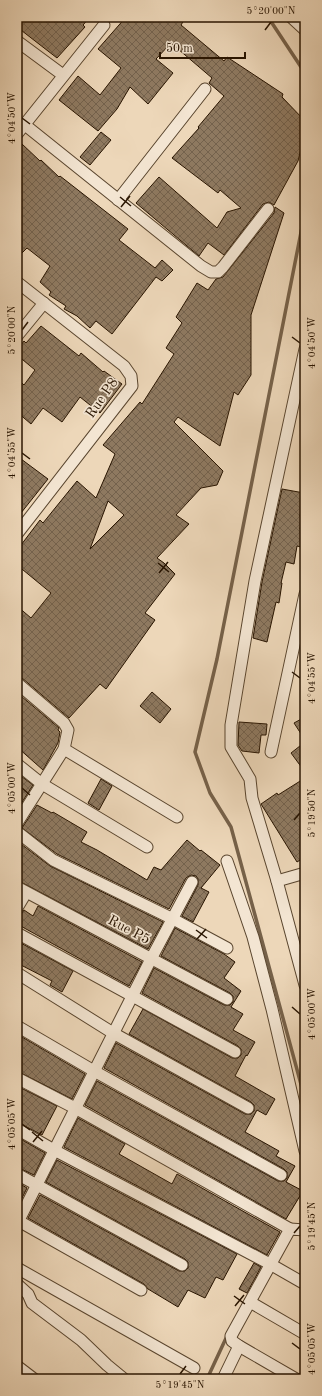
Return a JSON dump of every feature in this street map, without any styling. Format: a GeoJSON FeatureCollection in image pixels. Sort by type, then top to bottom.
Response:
{"type":"FeatureCollection","features":[{"type":"Feature","properties":{"kind":"street"},"geometry":{"type":"LineString","coordinates":[[291,17],[305,30]]}},
{"type":"Feature","properties":{"kind":"street"},"geometry":{"type":"LineString","coordinates":[[17,134],[104,25]]}},
{"type":"Feature","properties":{"kind":"street"},"geometry":{"type":"LineString","coordinates":[[17,41],[63,75]]}},
{"type":"Feature","properties":{"kind":"street"},"geometry":{"type":"LineString","coordinates":[[118,200],[205,89]]}},
{"type":"Feature","properties":{"kind":"street"},"geometry":{"type":"LineString","coordinates":[[25,125],[201,266],[211,272],[218,272],[268,209]]}},
{"type":"Feature","properties":{"kind":"street","name":"Rue P8"},"geometry":{"type":"LineString","coordinates":[[17,282],[124,366],[131,376],[132,386],[17,534]]}},
{"type":"Feature","properties":{"kind":"street"},"geometry":{"type":"LineString","coordinates":[[17,336],[44,303]]}},
{"type":"Feature","properties":{"kind":"street"},"geometry":{"type":"LineString","coordinates":[[305,349],[255,581],[231,725],[231,747],[250,779],[252,798],[277,881],[305,985]]}},
{"type":"Feature","properties":{"kind":"street"},"geometry":{"type":"LineString","coordinates":[[271,752],[305,594]]}},
{"type":"Feature","properties":{"kind":"street"},"geometry":{"type":"LineString","coordinates":[[17,683],[64,723],[68,730],[64,749],[17,823]]}},
{"type":"Feature","properties":{"kind":"street"},"geometry":{"type":"LineString","coordinates":[[64,749],[177,817]]}},
{"type":"Feature","properties":{"kind":"street"},"geometry":{"type":"LineString","coordinates":[[17,764],[42,784],[147,847]]}},
{"type":"Feature","properties":{"kind":"street"},"geometry":{"type":"LineString","coordinates":[[18,834],[53,860],[173,919],[227,948]]}},
{"type":"Feature","properties":{"kind":"street"},"geometry":{"type":"LineString","coordinates":[[227,861],[253,937],[272,1009],[305,1151]]}},
{"type":"Feature","properties":{"kind":"street"},"geometry":{"type":"LineString","coordinates":[[277,881],[305,873]]}},
{"type":"Feature","properties":{"kind":"street"},"geometry":{"type":"LineString","coordinates":[[141,1290],[18,1222],[132,996],[192,882]]}},
{"type":"Feature","properties":{"kind":"street"},"geometry":{"type":"LineString","coordinates":[[17,908],[22,890]]}},
{"type":"Feature","properties":{"kind":"street","name":"Rue P5"},"geometry":{"type":"LineString","coordinates":[[22,890],[227,999]]}},
{"type":"Feature","properties":{"kind":"street"},"geometry":{"type":"LineString","coordinates":[[17,933],[235,1052]]}},
{"type":"Feature","properties":{"kind":"street"},"geometry":{"type":"LineString","coordinates":[[17,973],[113,1034],[248,1108]]}},
{"type":"Feature","properties":{"kind":"street"},"geometry":{"type":"LineString","coordinates":[[17,1026],[94,1071],[281,1175]]}},
{"type":"Feature","properties":{"kind":"street"},"geometry":{"type":"LineString","coordinates":[[17,1078],[75,1108],[290,1229],[305,1230]]}},
{"type":"Feature","properties":{"kind":"street"},"geometry":{"type":"LineString","coordinates":[[17,1129],[305,1284]]}},
{"type":"Feature","properties":{"kind":"street"},"geometry":{"type":"LineString","coordinates":[[17,1174],[182,1265]]}},
{"type":"Feature","properties":{"kind":"street"},"geometry":{"type":"LineString","coordinates":[[290,1229],[231,1336],[232,1341],[239,1346],[296,1379]]}},
{"type":"Feature","properties":{"kind":"street"},"geometry":{"type":"LineString","coordinates":[[17,1268],[194,1368]]}},
{"type":"Feature","properties":{"kind":"street"},"geometry":{"type":"LineString","coordinates":[[17,1284],[28,1294],[32,1303],[81,1340],[124,1379]]}},
{"type":"Feature","properties":{"kind":"street"},"geometry":{"type":"LineString","coordinates":[[250,1302],[305,1334]]}},
{"type":"Feature","properties":{"kind":"street"},"geometry":{"type":"LineString","coordinates":[[223,1379],[239,1346]]}},
{"type":"Feature","properties":{"kind":"street"},"geometry":{"type":"LineString","coordinates":[[17,1366],[34,1379]]}},
{"type":"Feature","properties":{"kind":"building"},"geometry":{"type":"Polygon","coordinates":[[[17,17],[90,17],[83,25],[85,27],[57,58],[17,27],[17,17]]]}},
{"type":"Feature","properties":{"kind":"building"},"geometry":{"type":"Polygon","coordinates":[[[126,17],[186,17],[181,25],[224,61],[227,57],[283,94],[282,97],[305,121],[305,133],[298,161],[274,205],[269,202],[263,204],[224,255],[208,243],[199,256],[136,203],[159,177],[217,228],[227,212],[241,208],[220,190],[218,193],[172,158],[199,128],[198,127],[224,96],[209,83],[212,78],[171,43],[156,59],[173,73],[148,104],[130,87],[117,109],[98,131],[59,100],[78,76],[100,95],[121,68],[98,49],[126,17]]]}},
{"type":"Feature","properties":{"kind":"building"},"geometry":{"type":"Polygon","coordinates":[[[101,132],[111,140],[90,165],[80,157],[101,132]]]}},
{"type":"Feature","properties":{"kind":"building"},"geometry":{"type":"Polygon","coordinates":[[[22,144],[59,177],[60,176],[128,229],[119,240],[155,268],[162,260],[173,270],[162,281],[156,277],[112,334],[96,321],[90,328],[77,316],[64,309],[66,306],[49,295],[51,292],[40,282],[50,266],[27,248],[17,258],[17,150],[22,144]]]}},
{"type":"Feature","properties":{"kind":"building"},"geometry":{"type":"Polygon","coordinates":[[[275,207],[284,213],[251,315],[251,375],[238,395],[234,392],[220,446],[178,417],[174,422],[223,471],[217,485],[201,488],[176,515],[189,524],[157,558],[175,574],[145,613],[155,620],[106,689],[100,684],[69,718],[22,678],[17,676],[17,638],[21,633],[17,630],[17,606],[31,618],[51,593],[17,565],[17,541],[21,545],[40,520],[43,523],[77,481],[96,498],[115,454],[103,445],[140,402],[142,404],[174,354],[166,348],[182,323],[176,317],[197,283],[208,290],[216,279],[223,277],[274,213],[275,207]],[[108,501],[90,549],[124,515],[108,501]]]}},
{"type":"Feature","properties":{"kind":"building"},"geometry":{"type":"Polygon","coordinates":[[[41,326],[79,356],[81,353],[103,372],[104,371],[122,384],[100,413],[80,397],[62,422],[43,408],[31,424],[17,412],[17,378],[24,385],[35,370],[17,355],[17,350],[24,341],[26,343],[41,326]]]}},
{"type":"Feature","properties":{"kind":"building"},"geometry":{"type":"Polygon","coordinates":[[[17,456],[48,479],[17,518],[17,456]]]}},
{"type":"Feature","properties":{"kind":"building"},"geometry":{"type":"Polygon","coordinates":[[[282,489],[304,493],[300,516],[302,519],[300,529],[305,530],[301,547],[297,546],[294,564],[286,562],[281,583],[279,603],[276,602],[267,642],[253,638],[262,582],[282,489]]]}},
{"type":"Feature","properties":{"kind":"building"},"geometry":{"type":"Polygon","coordinates":[[[152,692],[171,709],[160,723],[140,706],[152,692]]]}},
{"type":"Feature","properties":{"kind":"building"},"geometry":{"type":"Polygon","coordinates":[[[21,696],[59,728],[58,730],[60,732],[58,743],[43,770],[17,747],[17,700],[21,696]]]}},
{"type":"Feature","properties":{"kind":"building"},"geometry":{"type":"Polygon","coordinates":[[[305,717],[305,740],[294,723],[305,717]]]}},
{"type":"Feature","properties":{"kind":"building"},"geometry":{"type":"Polygon","coordinates":[[[239,722],[267,724],[266,735],[261,735],[259,753],[242,751],[238,745],[239,722]]]}},
{"type":"Feature","properties":{"kind":"building"},"geometry":{"type":"Polygon","coordinates":[[[305,742],[305,772],[291,753],[305,742]]]}},
{"type":"Feature","properties":{"kind":"building"},"geometry":{"type":"Polygon","coordinates":[[[17,773],[33,785],[17,810],[17,773]]]}},
{"type":"Feature","properties":{"kind":"building"},"geometry":{"type":"Polygon","coordinates":[[[305,778],[305,857],[297,862],[261,804],[277,793],[278,795],[305,778]]]}},
{"type":"Feature","properties":{"kind":"building"},"geometry":{"type":"Polygon","coordinates":[[[101,779],[112,786],[99,810],[88,803],[101,779]]]}},
{"type":"Feature","properties":{"kind":"building"},"geometry":{"type":"Polygon","coordinates":[[[37,805],[52,813],[53,812],[87,832],[81,842],[147,880],[154,867],[161,870],[187,840],[200,851],[201,850],[220,865],[201,888],[209,892],[193,922],[182,916],[198,885],[198,879],[196,876],[191,875],[186,878],[169,909],[57,854],[22,828],[37,805]]]}},
{"type":"Feature","properties":{"kind":"building"},"geometry":{"type":"Polygon","coordinates":[[[17,841],[50,866],[163,922],[148,949],[17,880],[17,841]]]}},
{"type":"Feature","properties":{"kind":"building"},"geometry":{"type":"Polygon","coordinates":[[[38,906],[142,962],[129,986],[17,924],[17,915],[21,914],[24,910],[33,916],[38,906]]]}},
{"type":"Feature","properties":{"kind":"building"},"geometry":{"type":"Polygon","coordinates":[[[175,928],[224,954],[235,962],[224,978],[241,991],[231,1007],[243,1014],[233,1030],[255,1042],[235,1076],[275,1099],[266,1115],[257,1110],[245,1132],[279,1151],[276,1156],[295,1166],[286,1182],[303,1191],[286,1219],[85,1105],[97,1081],[278,1181],[284,1181],[287,1178],[287,1172],[284,1169],[104,1068],[116,1043],[245,1114],[251,1114],[254,1111],[254,1105],[251,1102],[129,1034],[143,1009],[232,1058],[238,1058],[241,1055],[241,1049],[238,1046],[142,993],[154,968],[224,1005],[230,1005],[233,1002],[233,996],[230,993],[161,956],[175,928]]]}},
{"type":"Feature","properties":{"kind":"building"},"geometry":{"type":"Polygon","coordinates":[[[17,941],[73,971],[62,992],[50,985],[52,981],[17,963],[17,941]]]}},
{"type":"Feature","properties":{"kind":"building"},"geometry":{"type":"Polygon","coordinates":[[[17,1036],[22,1037],[85,1074],[72,1099],[17,1071],[17,1036]]]}},
{"type":"Feature","properties":{"kind":"building"},"geometry":{"type":"Polygon","coordinates":[[[17,1086],[57,1106],[42,1135],[17,1122],[17,1086]]]}},
{"type":"Feature","properties":{"kind":"building"},"geometry":{"type":"Polygon","coordinates":[[[78,1118],[125,1144],[119,1154],[172,1184],[177,1174],[280,1232],[267,1255],[64,1147],[78,1118]]]}},
{"type":"Feature","properties":{"kind":"building"},"geometry":{"type":"Polygon","coordinates":[[[17,1137],[45,1153],[34,1175],[17,1167],[17,1137]]]}},
{"type":"Feature","properties":{"kind":"building"},"geometry":{"type":"Polygon","coordinates":[[[57,1160],[237,1254],[223,1280],[216,1277],[205,1298],[188,1290],[178,1307],[148,1289],[144,1284],[28,1218],[40,1195],[179,1271],[185,1271],[188,1268],[188,1262],[185,1259],[46,1182],[57,1160]]]}},
{"type":"Feature","properties":{"kind":"building"},"geometry":{"type":"Polygon","coordinates":[[[17,1182],[27,1188],[17,1208],[17,1182]]]}},
{"type":"Feature","properties":{"kind":"building"},"geometry":{"type":"Polygon","coordinates":[[[254,1263],[261,1267],[247,1293],[239,1289],[254,1263]]]}},
{"type":"Feature","properties":{"kind":"waterway"},"geometry":{"type":"LineString","coordinates":[[268,17],[303,70],[305,77]]}},
{"type":"Feature","properties":{"kind":"waterway"},"geometry":{"type":"LineString","coordinates":[[305,212],[217,659],[195,752],[210,793],[231,827],[305,1099]]}},
{"type":"Feature","properties":{"kind":"waterway"},"geometry":{"type":"LineString","coordinates":[[207,1379],[227,1336]]}}]}
